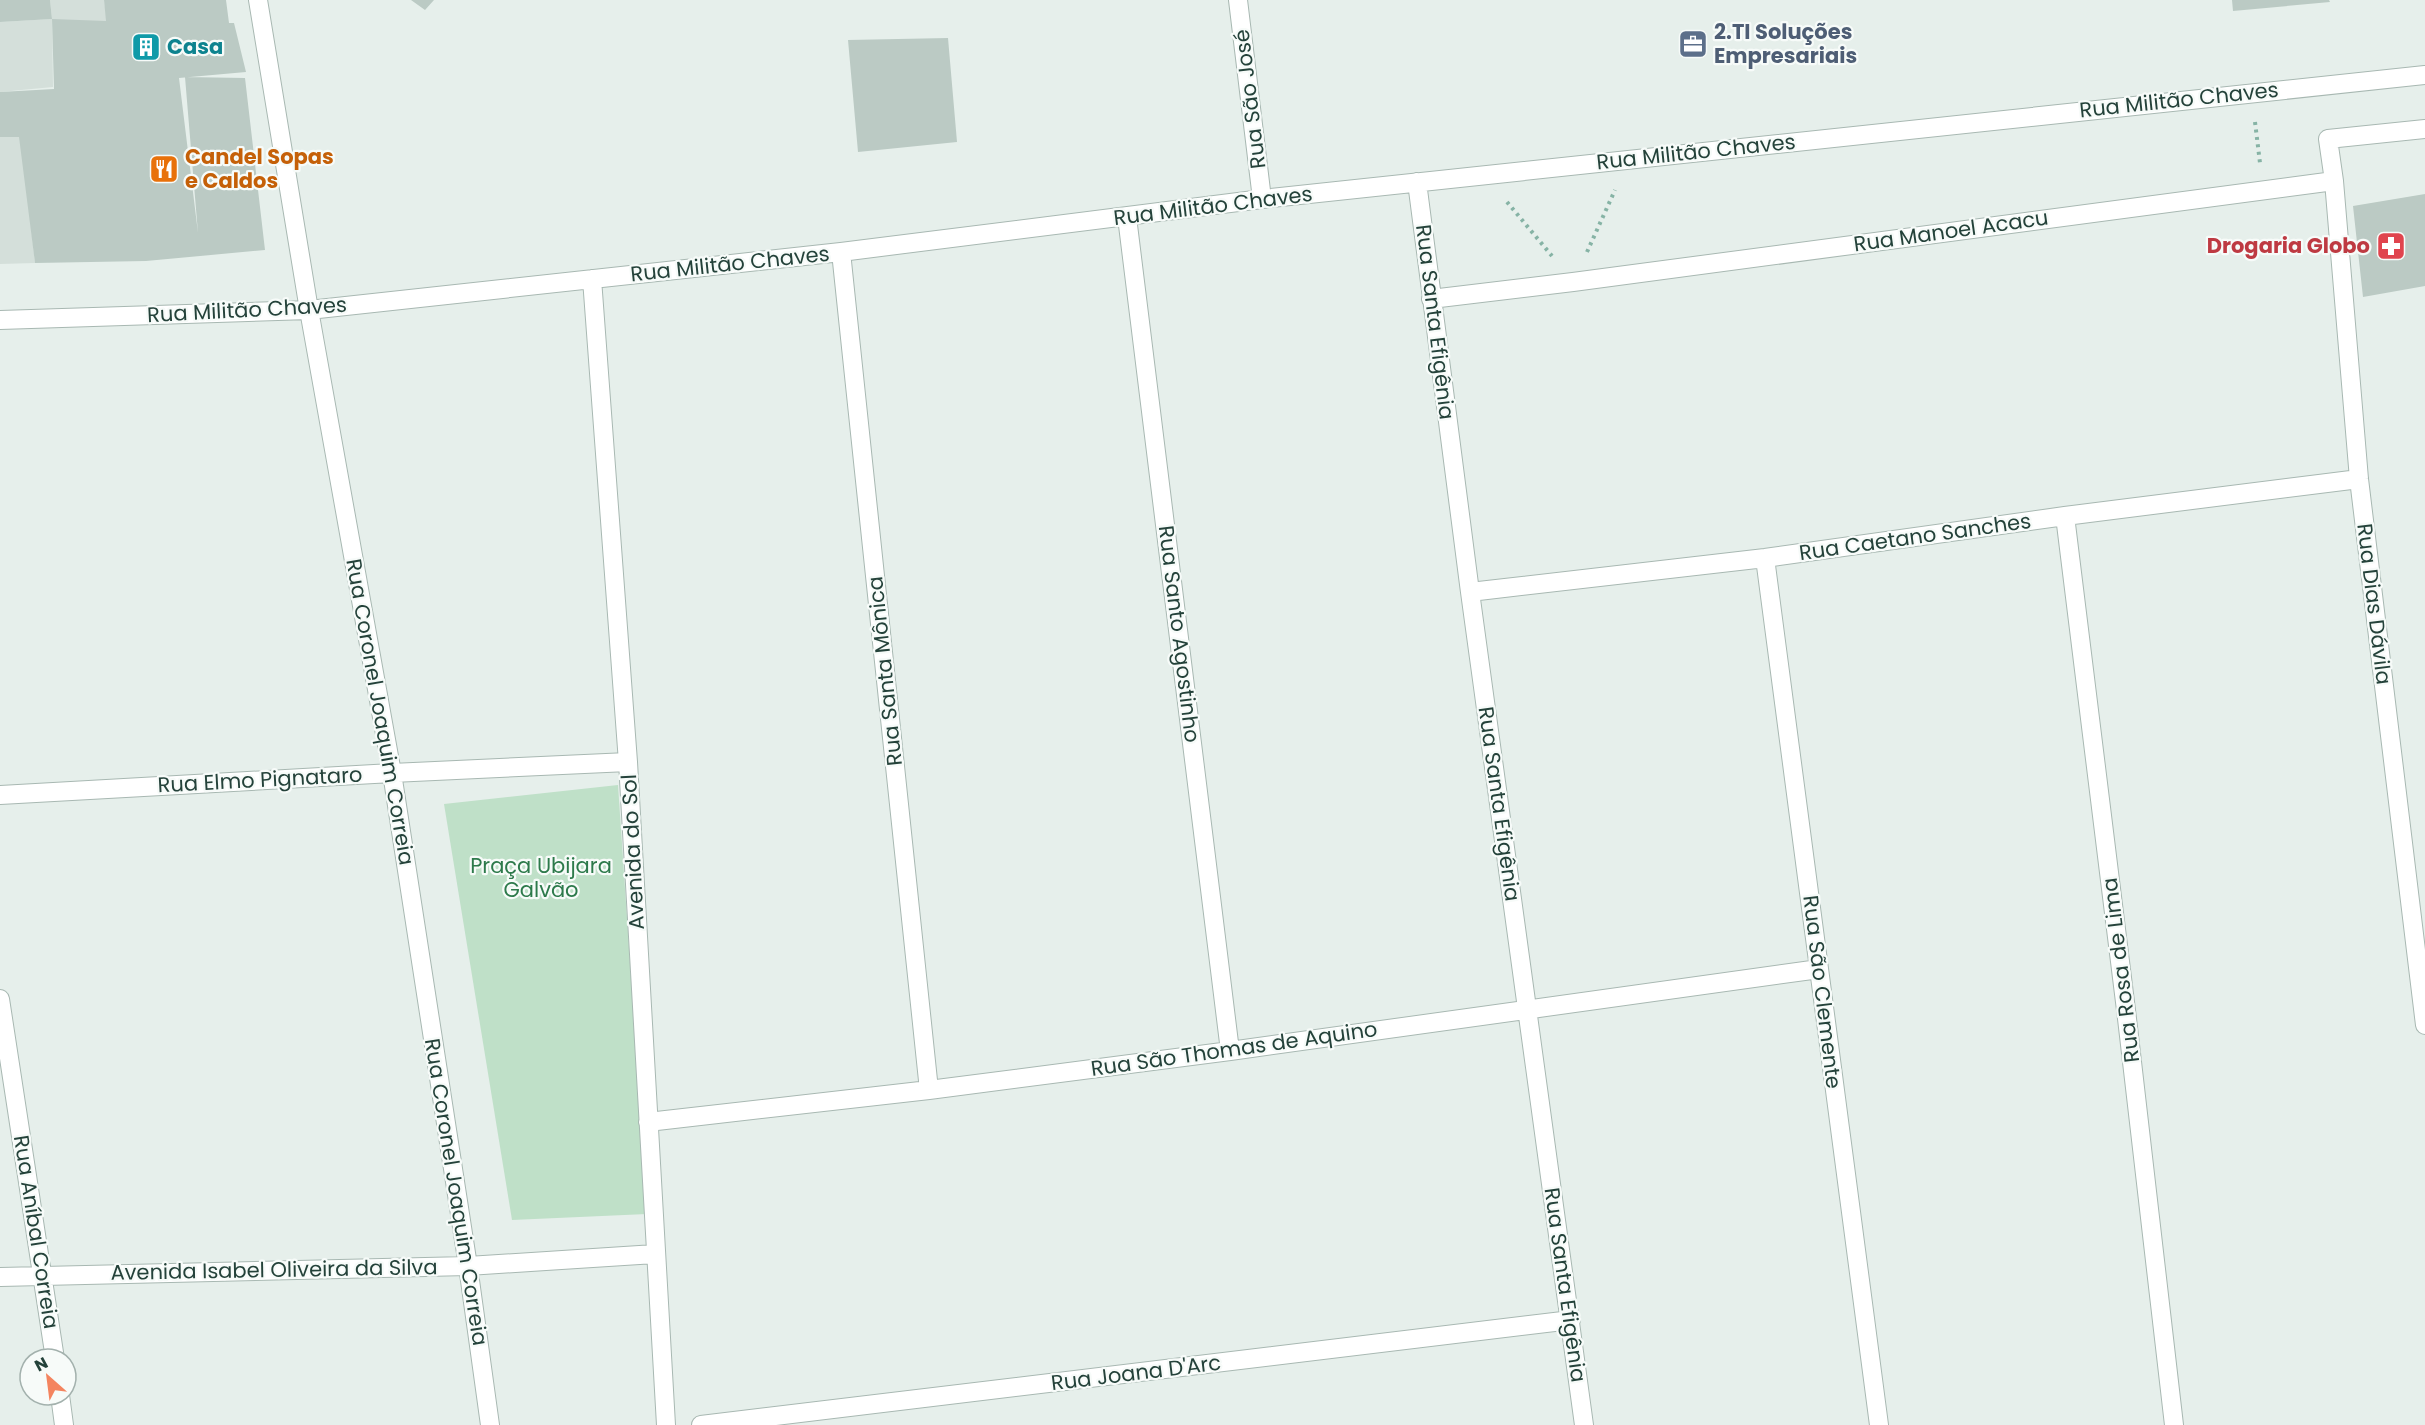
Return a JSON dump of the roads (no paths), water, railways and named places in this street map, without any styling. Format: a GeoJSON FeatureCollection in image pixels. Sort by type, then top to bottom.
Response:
{"type":"FeatureCollection","features":[{"type":"Feature","properties":{"kind":"street","name":"Rua Coronel Joaquim Correia"},"geometry":{"type":"LineString","coordinates":[[258,0],[309,310],[392,773],[468,1266],[490,1425]]}},
{"type":"Feature","properties":{"kind":"street","name":"Rua São José"},"geometry":{"type":"LineString","coordinates":[[1238,0],[1262,199]]}},
{"type":"Feature","properties":{"kind":"street","name":"Rua Militão Chaves"},"geometry":{"type":"LineString","coordinates":[[0,320],[309,310],[841,252],[1262,199],[2425,75]]}},
{"type":"Feature","properties":{"kind":"street"},"geometry":{"type":"LineString","coordinates":[[2334,181],[2328,139],[2425,129]]}},
{"type":"Feature","properties":{"kind":"street","name":"Rua Manoel Acacu"},"geometry":{"type":"LineString","coordinates":[[1431,299],[2334,181]]}},
{"type":"Feature","properties":{"kind":"street","name":"Rua Dias Dávila"},"geometry":{"type":"LineString","coordinates":[[2334,181],[2359,479],[2425,1025]]}},
{"type":"Feature","properties":{"kind":"street","name":"Rua Santa Efigênia"},"geometry":{"type":"LineString","coordinates":[[1417,182],[1470,592],[1584,1425]]}},
{"type":"Feature","properties":{"kind":"street","name":"Rua Santo Agostinho"},"geometry":{"type":"LineString","coordinates":[[1126,217],[1230,1051]]}},
{"type":"Feature","properties":{"kind":"street","name":"Rua Santa Mônica"},"geometry":{"type":"LineString","coordinates":[[841,252],[929,1089]]}},
{"type":"Feature","properties":{"kind":"street","name":"Avenida do Sol"},"geometry":{"type":"LineString","coordinates":[[592,279],[628,762],[666,1425]]}},
{"type":"Feature","properties":{"kind":"street","name":"Rua Caetano Sanches"},"geometry":{"type":"LineString","coordinates":[[1470,592],[1766,558],[2065,516],[2359,479]]}},
{"type":"Feature","properties":{"kind":"street","name":"Rua Rosa de Lima"},"geometry":{"type":"LineString","coordinates":[[2065,516],[2127,1010],[2174,1425]]}},
{"type":"Feature","properties":{"kind":"street","name":"Rua São Clemente"},"geometry":{"type":"LineString","coordinates":[[1766,558],[1879,1425]]}},
{"type":"Feature","properties":{"kind":"street","name":"Rua Elmo Pignataro"},"geometry":{"type":"LineString","coordinates":[[0,795],[628,762]]}},
{"type":"Feature","properties":{"kind":"street","name":"Rua São Thomas de Aquino"},"geometry":{"type":"LineString","coordinates":[[648,1122],[1230,1051],[1819,969]]}},
{"type":"Feature","properties":{"kind":"street","name":"Rua Aníbal Correia"},"geometry":{"type":"LineString","coordinates":[[0,999],[53,1347]]}},
{"type":"Feature","properties":{"kind":"street","name":"Avenida Isabel Oliveira da Silva"},"geometry":{"type":"LineString","coordinates":[[0,1277],[468,1266],[655,1254]]}},
{"type":"Feature","properties":{"kind":"street","name":"Rua Joana D'Arc"},"geometry":{"type":"LineString","coordinates":[[701,1425],[1571,1320]]}},
{"type":"Feature","properties":{"kind":"street"},"geometry":{"type":"LineString","coordinates":[[62,1407],[64,1425]]}},
{"type":"Feature","properties":{"kind":"place","name":"2.TI Soluções Empresariais"},"geometry":{"type":"Point","coordinates":[1693,44]}},
{"type":"Feature","properties":{"kind":"place","name":"Casa"},"geometry":{"type":"Point","coordinates":[146,47]}},
{"type":"Feature","properties":{"kind":"place","name":"Candel Sopas e Caldos"},"geometry":{"type":"Point","coordinates":[164,169]}},
{"type":"Feature","properties":{"kind":"place","name":"Drogaria Globo"},"geometry":{"type":"Point","coordinates":[2391,246]}},
{"type":"Feature","properties":{"kind":"park label","name":"Praça Ubijara Galvão"},"geometry":{"type":"Point","coordinates":[541,878]}}]}
